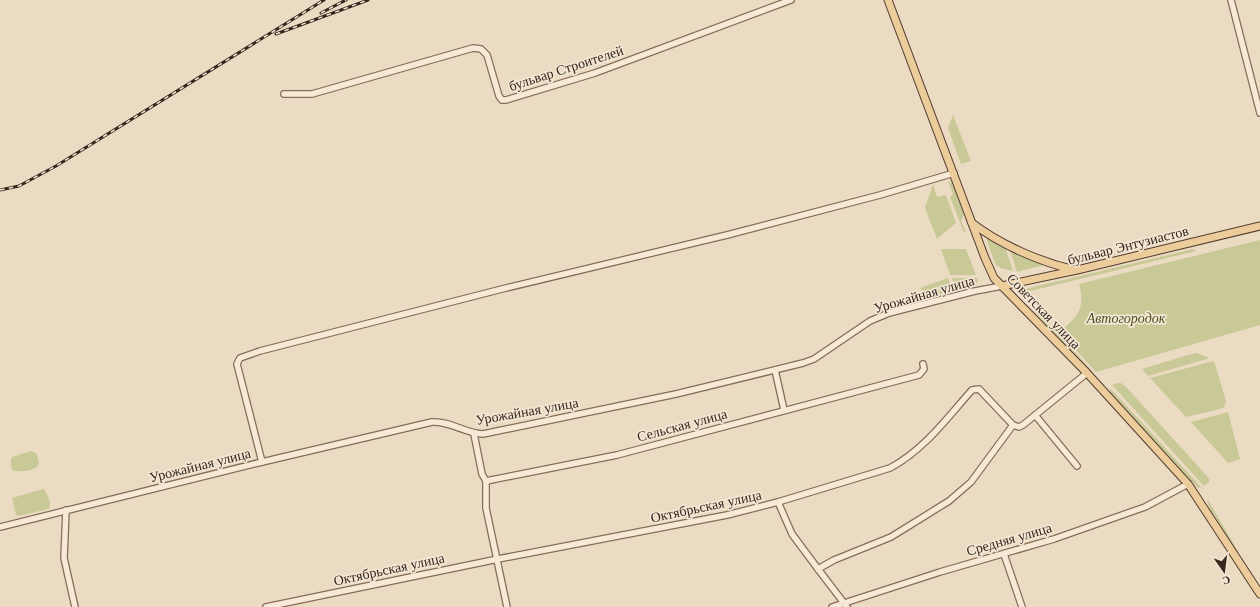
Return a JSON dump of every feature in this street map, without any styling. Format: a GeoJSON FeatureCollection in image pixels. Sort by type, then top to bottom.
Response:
{"type":"FeatureCollection","features":[{"type":"Feature","properties":{"kind":"main road","name":"Советская улица"},"geometry":{"type":"LineString","coordinates":[[888,0],[990,271],[1002,286],[1087,373],[1188,484],[1260,594]]}},
{"type":"Feature","properties":{"kind":"main road"},"geometry":{"type":"LineString","coordinates":[[972,223],[992,237],[1033,256],[1060,266],[1077,270]]}},
{"type":"Feature","properties":{"kind":"main road","name":"бульвар Энтузиастов"},"geometry":{"type":"LineString","coordinates":[[1002,286],[1077,270],[1260,226]]}},
{"type":"Feature","properties":{"kind":"street","name":"бульвар Строителей"},"geometry":{"type":"LineString","coordinates":[[284,94],[312,94],[473,48],[481,49],[487,55],[499,96],[502,100],[506,100],[595,73],[791,0]]}},
{"type":"Feature","properties":{"kind":"street"},"geometry":{"type":"LineString","coordinates":[[1231,0],[1260,113]]}},
{"type":"Feature","properties":{"kind":"street"},"geometry":{"type":"LineString","coordinates":[[262,462],[237,364],[240,358],[260,351],[506,288],[727,236],[880,195],[954,173]]}},
{"type":"Feature","properties":{"kind":"street","name":"Урожайная улица"},"geometry":{"type":"LineString","coordinates":[[0,527],[262,462],[432,422],[452,424],[474,434],[483,434],[638,402],[803,364],[814,359],[877,318],[889,313],[975,291],[1002,286]]}},
{"type":"Feature","properties":{"kind":"street","name":"Сельская улица"},"geometry":{"type":"LineString","coordinates":[[486,481],[617,454],[919,375],[924,369],[924,364]]}},
{"type":"Feature","properties":{"kind":"street"},"geometry":{"type":"LineString","coordinates":[[775,370],[784,410]]}},
{"type":"Feature","properties":{"kind":"street"},"geometry":{"type":"LineString","coordinates":[[818,569],[834,560],[891,537],[949,501],[971,482],[1013,425],[1019,427],[1023,425],[1087,373]]}},
{"type":"Feature","properties":{"kind":"street","name":"Октябрьская улица"},"geometry":{"type":"LineString","coordinates":[[266,607],[498,559],[727,515],[778,502],[890,468],[904,461],[933,435],[972,390],[979,390],[1013,425]]}},
{"type":"Feature","properties":{"kind":"street"},"geometry":{"type":"LineString","coordinates":[[1035,415],[1077,466]]}},
{"type":"Feature","properties":{"kind":"street"},"geometry":{"type":"LineString","coordinates":[[474,434],[482,474],[486,481],[486,508],[507,607]]}},
{"type":"Feature","properties":{"kind":"street","name":"Средняя улица"},"geometry":{"type":"LineString","coordinates":[[832,607],[846,605],[940,572],[1054,539],[1145,506],[1188,484]]}},
{"type":"Feature","properties":{"kind":"street"},"geometry":{"type":"LineString","coordinates":[[778,502],[792,534],[846,605]]}},
{"type":"Feature","properties":{"kind":"street"},"geometry":{"type":"LineString","coordinates":[[66,510],[64,558],[75,607]]}},
{"type":"Feature","properties":{"kind":"street"},"geometry":{"type":"LineString","coordinates":[[1004,554],[1022,607]]}},
{"type":"Feature","properties":{"kind":"green space"},"geometry":{"type":"Polygon","coordinates":[[[953,115],[971,161],[961,164],[948,128],[953,115]]]}},
{"type":"Feature","properties":{"kind":"green space"},"geometry":{"type":"Polygon","coordinates":[[[948,181],[952,183],[964,214],[961,221],[966,232],[964,233],[950,197],[953,194],[948,181]]]}},
{"type":"Feature","properties":{"kind":"green space"},"geometry":{"type":"Polygon","coordinates":[[[933,184],[937,197],[946,195],[956,223],[937,239],[925,208],[933,184]]]}},
{"type":"Feature","properties":{"kind":"green space"},"geometry":{"type":"Polygon","coordinates":[[[986,238],[1005,247],[1013,271],[996,266],[986,238]]]}},
{"type":"Feature","properties":{"kind":"green space","name":"Автогородок"},"geometry":{"type":"Polygon","coordinates":[[[1260,240],[1260,325],[1096,372],[1064,337],[1064,328],[1074,318],[1080,309],[1081,291],[1079,284],[1260,240]]]}},
{"type":"Feature","properties":{"kind":"green space"},"geometry":{"type":"Polygon","coordinates":[[[941,249],[966,249],[976,275],[950,275],[941,249]]]}},
{"type":"Feature","properties":{"kind":"green space"},"geometry":{"type":"Polygon","coordinates":[[[1193,249],[1196,251],[1026,292],[1025,289],[1193,249]]]}},
{"type":"Feature","properties":{"kind":"green space"},"geometry":{"type":"Polygon","coordinates":[[[1010,250],[1044,265],[1017,272],[1010,250]]]}},
{"type":"Feature","properties":{"kind":"green space"},"geometry":{"type":"Polygon","coordinates":[[[948,278],[953,292],[930,299],[920,288],[948,278]]]}},
{"type":"Feature","properties":{"kind":"green space"},"geometry":{"type":"Polygon","coordinates":[[[952,278],[977,278],[978,281],[977,284],[972,287],[956,291],[952,278]]]}},
{"type":"Feature","properties":{"kind":"green space"},"geometry":{"type":"Polygon","coordinates":[[[1033,306],[1092,371],[1088,371],[1032,309],[1033,306]]]}},
{"type":"Feature","properties":{"kind":"green space"},"geometry":{"type":"Polygon","coordinates":[[[1195,353],[1210,358],[1148,376],[1142,369],[1195,353]]]}},
{"type":"Feature","properties":{"kind":"green space"},"geometry":{"type":"Polygon","coordinates":[[[1213,361],[1226,401],[1224,407],[1220,409],[1186,417],[1150,378],[1213,361]]]}},
{"type":"Feature","properties":{"kind":"green space"},"geometry":{"type":"Polygon","coordinates":[[[1121,383],[1127,388],[1207,476],[1209,482],[1204,486],[1112,385],[1121,383]]]}},
{"type":"Feature","properties":{"kind":"green space"},"geometry":{"type":"Polygon","coordinates":[[[1110,388],[1201,487],[1198,488],[1196,486],[1111,393],[1110,388]]]}},
{"type":"Feature","properties":{"kind":"green space"},"geometry":{"type":"Polygon","coordinates":[[[1228,412],[1240,459],[1228,463],[1191,422],[1228,412]]]}},
{"type":"Feature","properties":{"kind":"green space"},"geometry":{"type":"Polygon","coordinates":[[[31,451],[36,453],[39,462],[38,466],[27,471],[12,470],[10,464],[12,457],[31,451]]]}},
{"type":"Feature","properties":{"kind":"green space"},"geometry":{"type":"Polygon","coordinates":[[[43,489],[45,490],[49,500],[49,509],[18,516],[16,514],[12,498],[43,489]]]}},
{"type":"Feature","properties":{"kind":"green space"},"geometry":{"type":"Polygon","coordinates":[[[1207,498],[1239,553],[1209,507],[1207,498]]]}},
{"type":"Feature","properties":{"kind":"railway"},"geometry":{"type":"LineString","coordinates":[[0,190],[19,186],[56,166],[324,0]]}},
{"type":"Feature","properties":{"kind":"railway"},"geometry":{"type":"LineString","coordinates":[[321,13],[346,0]]}},
{"type":"Feature","properties":{"kind":"railway"},"geometry":{"type":"LineString","coordinates":[[276,34],[368,0]]}}]}
